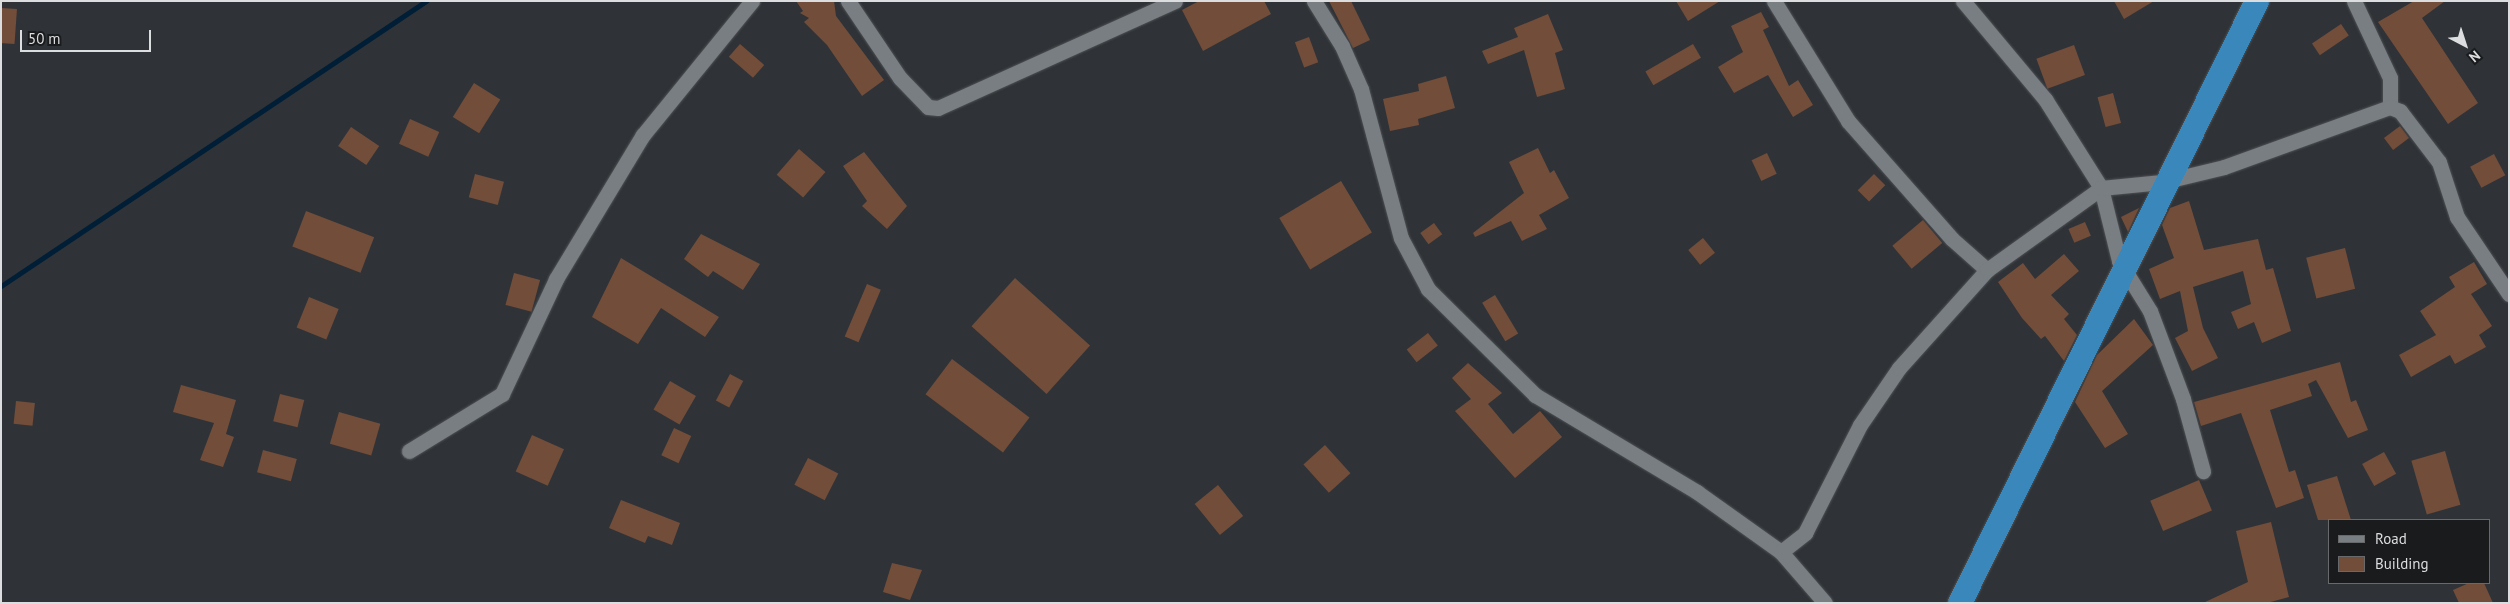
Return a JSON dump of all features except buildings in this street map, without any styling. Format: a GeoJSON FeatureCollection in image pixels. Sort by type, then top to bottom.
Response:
{"type":"FeatureCollection","features":[{"type":"Feature","properties":{"kind":"highway"},"geometry":{"type":"LineString","coordinates":[[1960,603],[2256,1]]}},
{"type":"Feature","properties":{"kind":"street"},"geometry":{"type":"LineString","coordinates":[[410,451],[502,394],[556,279],[644,135],[752,1]]}},
{"type":"Feature","properties":{"kind":"street"},"geometry":{"type":"LineString","coordinates":[[848,1],[900,78],[928,107],[938,108],[1175,1]]}},
{"type":"Feature","properties":{"kind":"street"},"geometry":{"type":"LineString","coordinates":[[1314,1],[1342,46],[1361,89],[1401,238],[1428,288],[1535,395],[1697,492],[1781,552],[1825,603]]}},
{"type":"Feature","properties":{"kind":"street"},"geometry":{"type":"LineString","coordinates":[[1774,1],[1848,121],[1952,239],[1987,270]]}},
{"type":"Feature","properties":{"kind":"street"},"geometry":{"type":"LineString","coordinates":[[1963,1],[2045,99],[2101,188],[2119,261],[2150,311],[2183,399],[2203,471]]}},
{"type":"Feature","properties":{"kind":"street"},"geometry":{"type":"LineString","coordinates":[[2354,1],[2390,78],[2390,107]]}},
{"type":"Feature","properties":{"kind":"street"},"geometry":{"type":"LineString","coordinates":[[1781,552],[1805,532],[1860,425],[1899,368],[1987,270],[2101,188],[2162,182],[2224,166],[2390,107],[2400,111],[2439,162],[2456,217],[2509,294]]}},
{"type":"Feature","properties":{"kind":"waterway"},"geometry":{"type":"LineString","coordinates":[[1,286],[426,1]]}}]}
